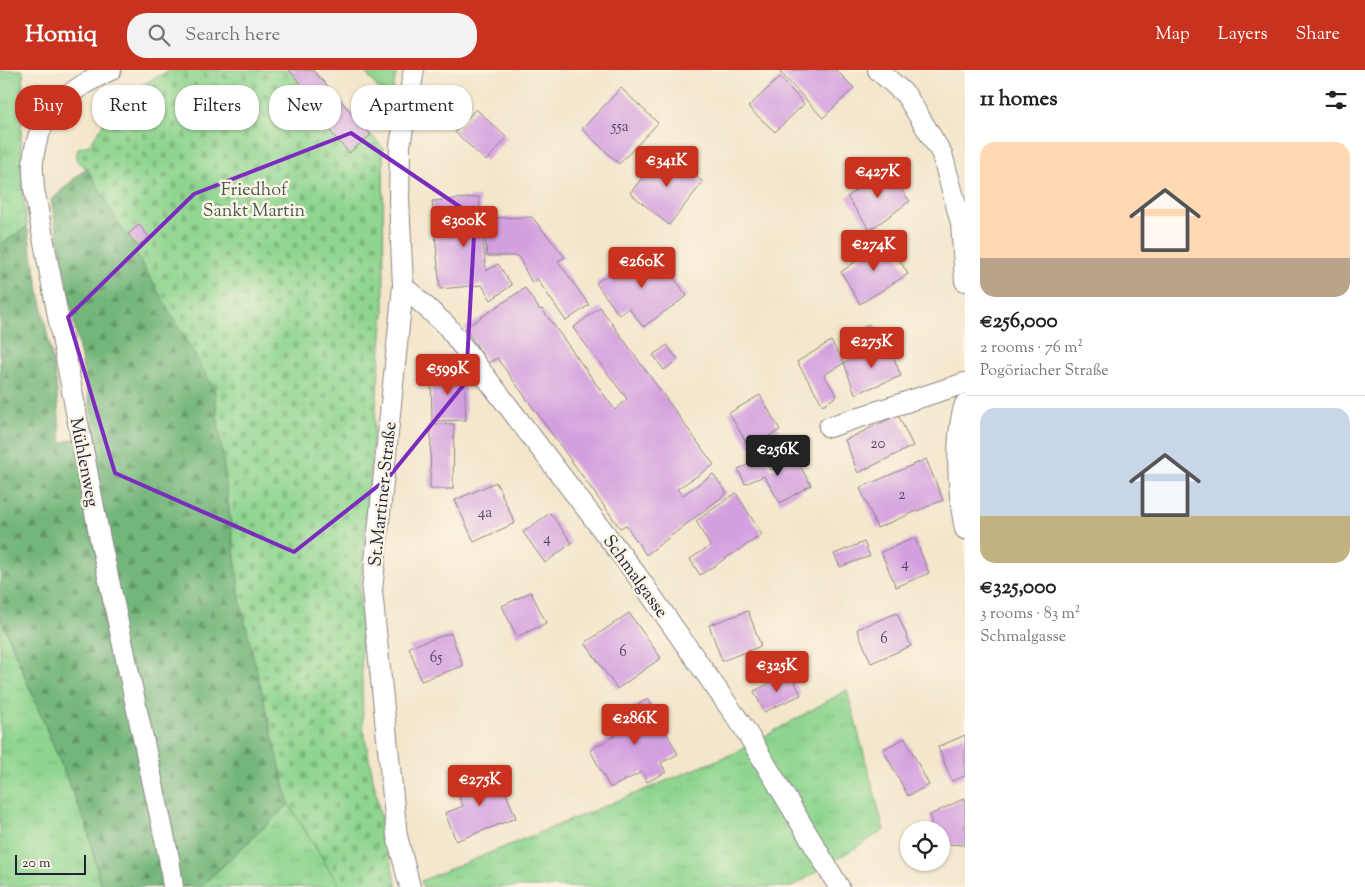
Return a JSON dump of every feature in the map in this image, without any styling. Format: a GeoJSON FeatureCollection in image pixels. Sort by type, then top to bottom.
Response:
{"type":"FeatureCollection","features":[{"type":"Feature","properties":{"kind":"street","name":"Mühlenweg"},"geometry":{"type":"LineString","coordinates":[[112,70],[95,78],[62,99],[41,126],[33,162],[34,189],[100,539],[167,849],[173,887]]}},
{"type":"Feature","properties":{"kind":"street","name":"St.Martiner-Straße"},"geometry":{"type":"LineString","coordinates":[[410,887],[397,836],[372,591],[403,286],[398,170],[400,145],[414,70]]}},
{"type":"Feature","properties":{"kind":"street"},"geometry":{"type":"LineString","coordinates":[[878,70],[906,95],[942,154],[962,223],[965,281]]}},
{"type":"Feature","properties":{"kind":"street","name":"Schmalgasse"},"geometry":{"type":"LineString","coordinates":[[403,286],[447,326],[636,574],[744,728],[839,887]]}},
{"type":"Feature","properties":{"kind":"street"},"geometry":{"type":"LineString","coordinates":[[829,427],[965,383]]}},
{"type":"Feature","properties":{"kind":"street"},"geometry":{"type":"LineString","coordinates":[[965,404],[958,447],[961,510],[965,529]]}},
{"type":"Feature","properties":{"kind":"highlighted area"},"geometry":{"type":"Polygon","coordinates":[[[351,133],[475,217],[466,382],[388,478],[294,552],[115,473],[68,317],[194,194],[351,133]]]}},
{"type":"Feature","properties":{"kind":"green space"},"geometry":{"type":"Polygon","coordinates":[[[0,70],[22,70],[23,85],[15,85],[15,130],[21,130],[22,185],[27,227],[0,245],[0,70]]]}},
{"type":"Feature","properties":{"kind":"green space","name":"Friedhof Sankt Martin"},"geometry":{"type":"Polygon","coordinates":[[[170,70],[313,70],[326,85],[269,85],[269,130],[341,130],[341,101],[351,112],[351,130],[367,130],[383,148],[384,312],[360,592],[363,727],[384,835],[397,887],[340,887],[289,804],[241,605],[214,389],[87,168],[76,159],[78,148],[89,145],[99,130],[165,130],[165,85],[141,85],[170,70]]]}},
{"type":"Feature","properties":{"kind":"green space"},"geometry":{"type":"Polygon","coordinates":[[[363,70],[397,70],[394,85],[376,85],[363,70]]]}},
{"type":"Feature","properties":{"kind":"green space"},"geometry":{"type":"Polygon","coordinates":[[[87,167],[214,389],[241,605],[289,804],[200,887],[101,887],[87,827],[0,616],[0,245],[27,227],[56,381],[61,443],[95,432],[51,200],[87,167]]]}},
{"type":"Feature","properties":{"kind":"green space"},"geometry":{"type":"Polygon","coordinates":[[[0,616],[87,827],[101,887],[0,887],[0,616]]]}},
{"type":"Feature","properties":{"kind":"green space"},"geometry":{"type":"Polygon","coordinates":[[[847,690],[884,830],[792,887],[423,887],[421,881],[737,752],[847,690]]]}},
{"type":"Feature","properties":{"kind":"green space"},"geometry":{"type":"Polygon","coordinates":[[[289,804],[340,887],[200,887],[289,804]]]}},
{"type":"Feature","properties":{"kind":"water"},"geometry":{"type":"Polygon","coordinates":[[[874,325],[880,335],[857,348],[851,338],[874,325]]]}},
{"type":"Feature","properties":{"kind":"building"},"geometry":{"type":"Polygon","coordinates":[[[289,70],[313,70],[326,85],[302,85],[289,70]]]}},
{"type":"Feature","properties":{"kind":"building"},"geometry":{"type":"Polygon","coordinates":[[[778,70],[836,70],[854,88],[823,118],[778,70]]]}},
{"type":"Feature","properties":{"kind":"building"},"geometry":{"type":"Polygon","coordinates":[[[780,77],[804,104],[775,132],[748,107],[780,77]]]}},
{"type":"Feature","properties":{"kind":"building"},"geometry":{"type":"Polygon","coordinates":[[[621,88],[658,123],[619,164],[582,129],[621,88]]]}},
{"type":"Feature","properties":{"kind":"building"},"geometry":{"type":"Polygon","coordinates":[[[341,101],[351,113],[351,130],[367,130],[371,135],[349,153],[329,130],[341,130],[341,101]]]}},
{"type":"Feature","properties":{"kind":"building"},"geometry":{"type":"Polygon","coordinates":[[[476,109],[507,138],[486,161],[455,132],[457,130],[472,130],[472,113],[476,109]]]}},
{"type":"Feature","properties":{"kind":"building"},"geometry":{"type":"Polygon","coordinates":[[[664,151],[703,182],[669,225],[630,193],[664,151]]]}},
{"type":"Feature","properties":{"kind":"building"},"geometry":{"type":"Polygon","coordinates":[[[884,168],[910,201],[870,230],[847,197],[884,168]]]}},
{"type":"Feature","properties":{"kind":"building"},"geometry":{"type":"Polygon","coordinates":[[[479,197],[486,271],[498,264],[512,285],[491,300],[482,285],[440,289],[432,201],[479,197]]]}},
{"type":"Feature","properties":{"kind":"building"},"geometry":{"type":"Polygon","coordinates":[[[532,217],[565,257],[558,261],[589,305],[566,321],[537,279],[532,283],[518,256],[487,256],[483,218],[532,217]]]}},
{"type":"Feature","properties":{"kind":"building"},"geometry":{"type":"Polygon","coordinates":[[[139,225],[149,237],[137,246],[128,234],[139,225]]]}},
{"type":"Feature","properties":{"kind":"building"},"geometry":{"type":"Polygon","coordinates":[[[887,239],[908,274],[860,304],[841,272],[887,239]]]}},
{"type":"Feature","properties":{"kind":"building"},"geometry":{"type":"Polygon","coordinates":[[[657,254],[687,296],[643,327],[629,308],[619,315],[596,283],[633,257],[640,266],[657,254]]]}},
{"type":"Feature","properties":{"kind":"building"},"geometry":{"type":"Polygon","coordinates":[[[525,288],[615,410],[627,399],[573,328],[600,307],[714,465],[677,489],[683,495],[713,474],[727,493],[646,555],[626,525],[620,528],[497,358],[488,363],[465,328],[525,288]]]}},
{"type":"Feature","properties":{"kind":"building"},"geometry":{"type":"Polygon","coordinates":[[[831,341],[844,363],[824,375],[837,396],[823,405],[797,362],[831,341]]]}},
{"type":"Feature","properties":{"kind":"building"},"geometry":{"type":"Polygon","coordinates":[[[888,343],[901,376],[855,394],[844,363],[888,343]]]}},
{"type":"Feature","properties":{"kind":"building"},"geometry":{"type":"Polygon","coordinates":[[[667,345],[678,360],[664,370],[653,355],[667,345]]]}},
{"type":"Feature","properties":{"kind":"building"},"geometry":{"type":"Polygon","coordinates":[[[431,372],[464,372],[466,420],[432,421],[431,372]]]}},
{"type":"Feature","properties":{"kind":"building"},"geometry":{"type":"Polygon","coordinates":[[[760,395],[780,430],[749,447],[729,413],[760,395]]]}},
{"type":"Feature","properties":{"kind":"building"},"geometry":{"type":"Polygon","coordinates":[[[898,415],[913,446],[858,473],[845,440],[898,415]]]}},
{"type":"Feature","properties":{"kind":"building"},"geometry":{"type":"Polygon","coordinates":[[[431,424],[454,424],[453,489],[430,489],[431,424]]]}},
{"type":"Feature","properties":{"kind":"building"},"geometry":{"type":"Polygon","coordinates":[[[765,457],[771,470],[795,457],[811,485],[780,503],[764,476],[745,484],[738,469],[765,457]]]}},
{"type":"Feature","properties":{"kind":"building"},"geometry":{"type":"Polygon","coordinates":[[[926,459],[943,500],[877,528],[860,488],[926,459]]]}},
{"type":"Feature","properties":{"kind":"building"},"geometry":{"type":"Polygon","coordinates":[[[496,482],[515,523],[474,542],[455,500],[496,482]]]}},
{"type":"Feature","properties":{"kind":"building"},"geometry":{"type":"Polygon","coordinates":[[[736,493],[762,535],[700,575],[690,559],[710,546],[696,521],[736,493]]]}},
{"type":"Feature","properties":{"kind":"building"},"geometry":{"type":"Polygon","coordinates":[[[550,513],[572,543],[545,563],[523,532],[550,513]]]}},
{"type":"Feature","properties":{"kind":"building"},"geometry":{"type":"Polygon","coordinates":[[[915,538],[929,573],[896,587],[881,552],[915,538]]]}},
{"type":"Feature","properties":{"kind":"building"},"geometry":{"type":"Polygon","coordinates":[[[864,542],[870,556],[840,567],[834,554],[864,542]]]}},
{"type":"Feature","properties":{"kind":"building"},"geometry":{"type":"Polygon","coordinates":[[[531,592],[546,623],[517,637],[502,606],[531,592]]]}},
{"type":"Feature","properties":{"kind":"building"},"geometry":{"type":"Polygon","coordinates":[[[748,611],[761,646],[722,661],[709,625],[748,611]]]}},
{"type":"Feature","properties":{"kind":"building"},"geometry":{"type":"Polygon","coordinates":[[[629,613],[661,658],[617,689],[585,643],[629,613]]]}},
{"type":"Feature","properties":{"kind":"building"},"geometry":{"type":"Polygon","coordinates":[[[897,613],[911,646],[871,663],[857,629],[897,613]]]}},
{"type":"Feature","properties":{"kind":"building"},"geometry":{"type":"Polygon","coordinates":[[[451,633],[463,666],[421,681],[409,647],[451,633]]]}},
{"type":"Feature","properties":{"kind":"building"},"geometry":{"type":"Polygon","coordinates":[[[790,673],[801,695],[764,712],[754,691],[790,673]]]}},
{"type":"Feature","properties":{"kind":"building"},"geometry":{"type":"Polygon","coordinates":[[[648,699],[678,754],[661,763],[666,772],[647,782],[642,772],[610,788],[590,750],[615,736],[607,721],[648,699]]]}},
{"type":"Feature","properties":{"kind":"building"},"geometry":{"type":"Polygon","coordinates":[[[965,735],[965,776],[952,781],[938,747],[965,735]]]}},
{"type":"Feature","properties":{"kind":"building"},"geometry":{"type":"Polygon","coordinates":[[[905,738],[929,785],[908,796],[883,749],[905,738]]]}},
{"type":"Feature","properties":{"kind":"building"},"geometry":{"type":"Polygon","coordinates":[[[497,771],[516,818],[456,841],[445,813],[463,806],[455,788],[497,771]]]}},
{"type":"Feature","properties":{"kind":"building"},"geometry":{"type":"Polygon","coordinates":[[[965,798],[965,845],[950,844],[950,821],[931,821],[930,815],[965,798]]]}}]}
